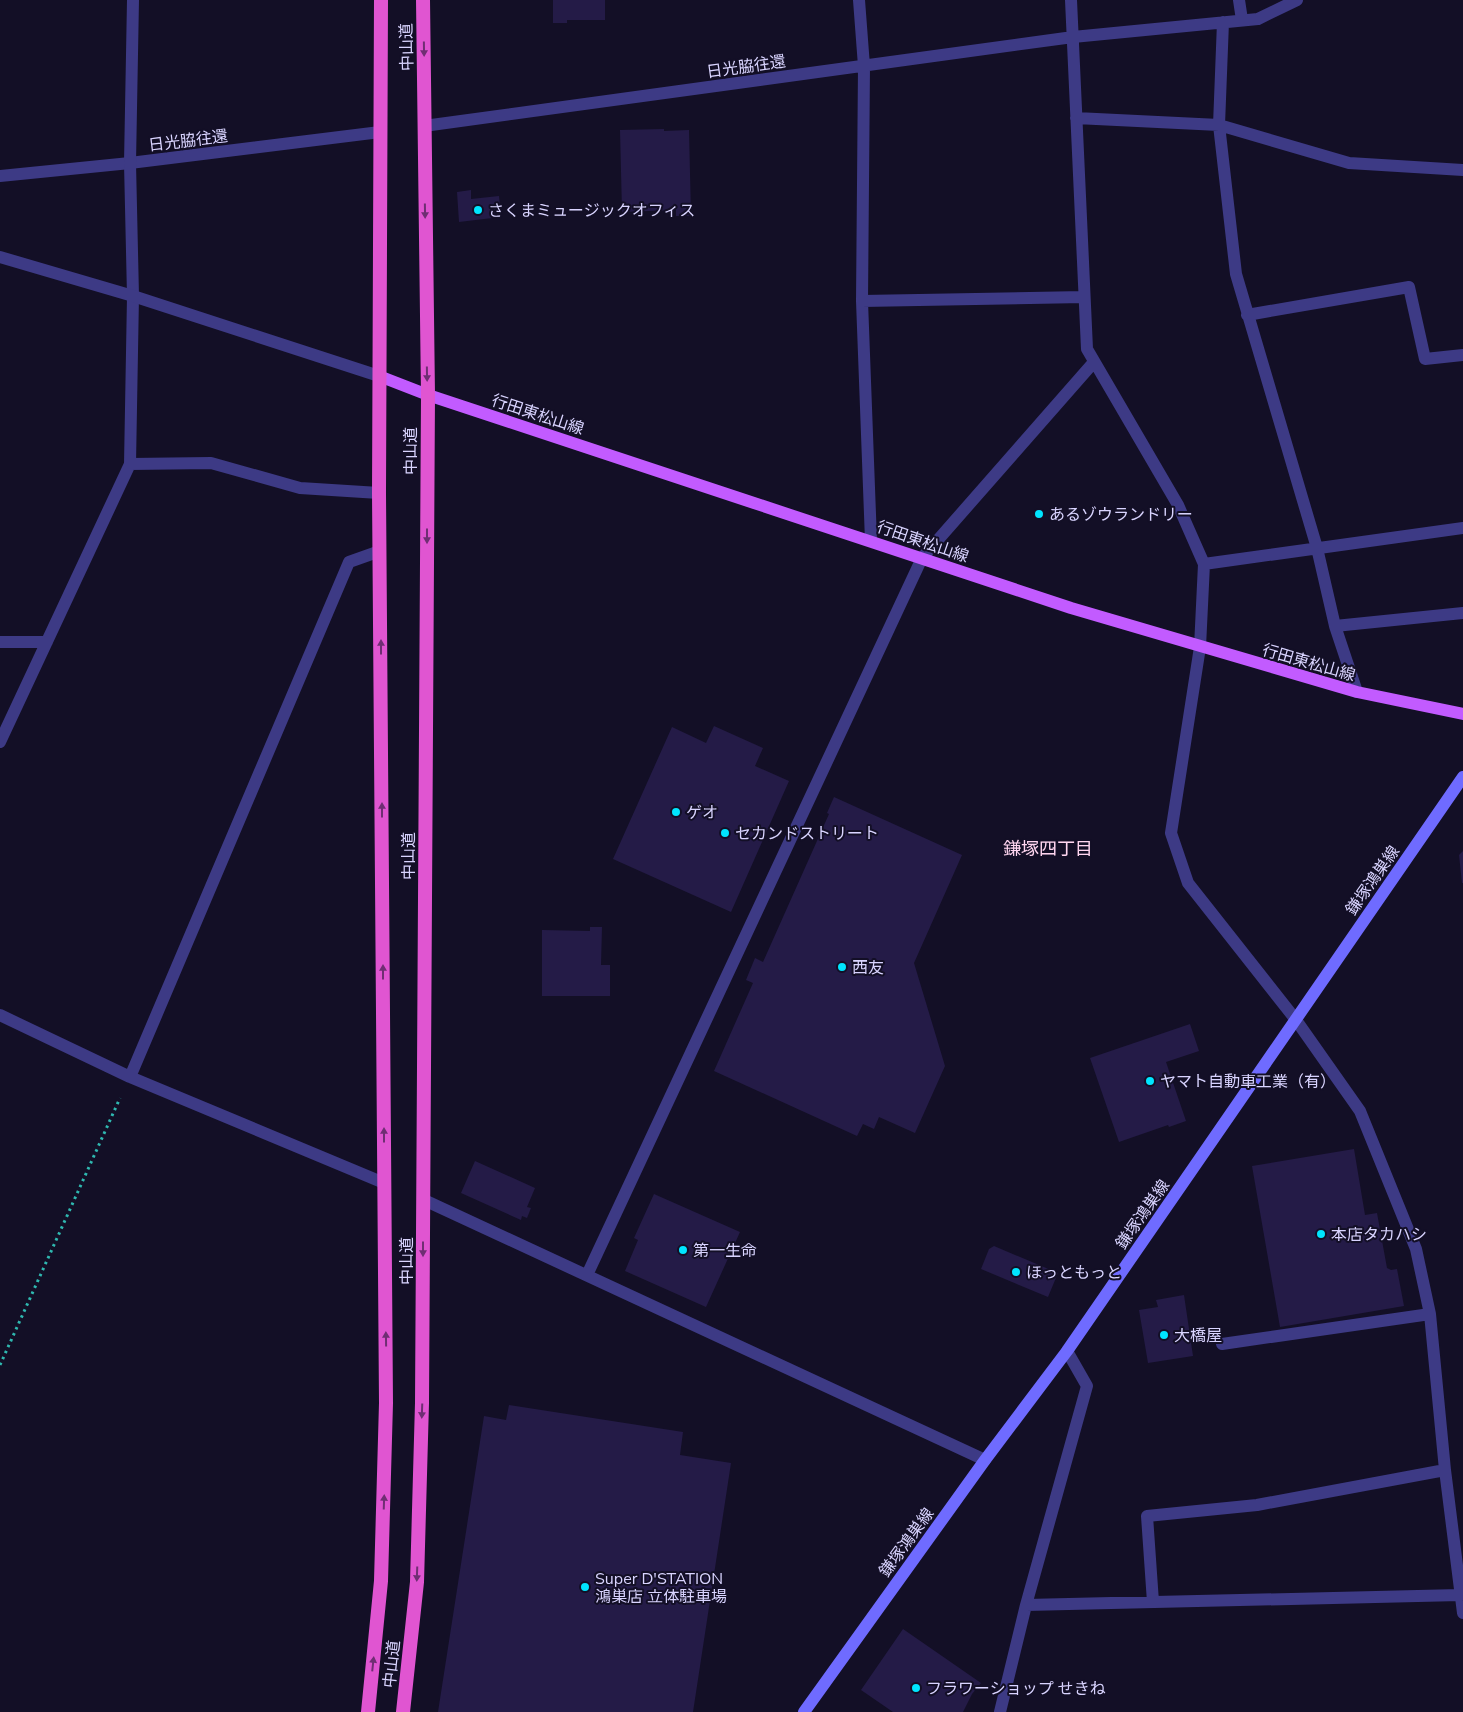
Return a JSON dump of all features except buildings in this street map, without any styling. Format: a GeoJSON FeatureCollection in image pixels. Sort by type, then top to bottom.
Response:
{"type":"FeatureCollection","features":[{"type":"Feature","properties":{"kind":"highway","name":"中山道"},"geometry":{"type":"LineString","coordinates":[[368,1712],[381,1581],[386,1403],[379,493],[381,0]]}},
{"type":"Feature","properties":{"kind":"highway","name":"中山道"},"geometry":{"type":"LineString","coordinates":[[403,1712],[417,1582],[422,1403],[428,394],[423,0]]}},
{"type":"Feature","properties":{"kind":"main road","name":"行田東松山線"},"geometry":{"type":"LineString","coordinates":[[380,376],[428,394],[1071,608],[1357,692],[1463,714]]}},
{"type":"Feature","properties":{"kind":"main road","name":"鎌塚鴻巣線"},"geometry":{"type":"LineString","coordinates":[[804,1712],[985,1460],[1067,1351],[1463,777]]}},
{"type":"Feature","properties":{"kind":"street"},"geometry":{"type":"LineString","coordinates":[[0,742],[130,464],[133,296],[130,163],[133,0]]}},
{"type":"Feature","properties":{"kind":"street"},"geometry":{"type":"LineString","coordinates":[[859,0],[864,66],[862,302],[871,541]]}},
{"type":"Feature","properties":{"kind":"street"},"geometry":{"type":"LineString","coordinates":[[1071,0],[1086,349],[1178,504],[1204,564],[1200,647],[1170,833],[1188,883],[1296,1020],[1360,1111],[1416,1249],[1430,1314],[1445,1470],[1463,1613]]}},
{"type":"Feature","properties":{"kind":"street"},"geometry":{"type":"LineString","coordinates":[[1239,0],[1242,20]]}},
{"type":"Feature","properties":{"kind":"street","name":"日光脇往還"},"geometry":{"type":"LineString","coordinates":[[424,126],[1072,37],[1258,19],[1297,0]]}},
{"type":"Feature","properties":{"kind":"street"},"geometry":{"type":"LineString","coordinates":[[1223,22],[1219,125],[1236,274],[1316,548],[1335,626],[1357,692]]}},
{"type":"Feature","properties":{"kind":"street"},"geometry":{"type":"LineString","coordinates":[[1076,118],[1219,125],[1349,163],[1463,170]]}},
{"type":"Feature","properties":{"kind":"street","name":"日光脇往還"},"geometry":{"type":"LineString","coordinates":[[0,176],[130,163],[380,132]]}},
{"type":"Feature","properties":{"kind":"street"},"geometry":{"type":"LineString","coordinates":[[0,257],[133,296],[380,376]]}},
{"type":"Feature","properties":{"kind":"street"},"geometry":{"type":"LineString","coordinates":[[1248,315],[1409,287],[1425,359],[1463,355]]}},
{"type":"Feature","properties":{"kind":"street"},"geometry":{"type":"LineString","coordinates":[[862,302],[1084,297]]}},
{"type":"Feature","properties":{"kind":"street"},"geometry":{"type":"LineString","coordinates":[[588,1275],[922,558],[1094,362]]}},
{"type":"Feature","properties":{"kind":"street"},"geometry":{"type":"LineString","coordinates":[[130,464],[211,463],[300,488],[379,493]]}},
{"type":"Feature","properties":{"kind":"street"},"geometry":{"type":"LineString","coordinates":[[1204,564],[1463,528]]}},
{"type":"Feature","properties":{"kind":"street"},"geometry":{"type":"LineString","coordinates":[[130,1077],[349,562],[380,551]]}},
{"type":"Feature","properties":{"kind":"street"},"geometry":{"type":"LineString","coordinates":[[1335,626],[1463,613]]}},
{"type":"Feature","properties":{"kind":"street"},"geometry":{"type":"LineString","coordinates":[[0,642],[47,642]]}},
{"type":"Feature","properties":{"kind":"street"},"geometry":{"type":"LineString","coordinates":[[0,1015],[130,1077],[384,1183]]}},
{"type":"Feature","properties":{"kind":"street"},"geometry":{"type":"LineString","coordinates":[[424,1200],[985,1460]]}},
{"type":"Feature","properties":{"kind":"street"},"geometry":{"type":"LineString","coordinates":[[1222,1344],[1430,1314]]}},
{"type":"Feature","properties":{"kind":"street"},"geometry":{"type":"LineString","coordinates":[[1000,1712],[1026,1605],[1087,1386],[1067,1351]]}},
{"type":"Feature","properties":{"kind":"street"},"geometry":{"type":"LineString","coordinates":[[1154,1602],[1147,1516],[1257,1504],[1445,1470]]}},
{"type":"Feature","properties":{"kind":"street"},"geometry":{"type":"LineString","coordinates":[[1026,1605],[1460,1595]]}},
{"type":"Feature","properties":{"kind":"path"},"geometry":{"type":"LineString","coordinates":[[0,1365],[130,1077]]}},
{"type":"Feature","properties":{"kind":"place","name":"さくまミュージックオフィス"},"geometry":{"type":"Point","coordinates":[478,210]}},
{"type":"Feature","properties":{"kind":"place","name":"あるゾウランドリー"},"geometry":{"type":"Point","coordinates":[1039,514]}},
{"type":"Feature","properties":{"kind":"place","name":"ゲオ"},"geometry":{"type":"Point","coordinates":[676,812]}},
{"type":"Feature","properties":{"kind":"place","name":"セカンドストリート"},"geometry":{"type":"Point","coordinates":[725,833]}},
{"type":"Feature","properties":{"kind":"place","name":"西友"},"geometry":{"type":"Point","coordinates":[842,967]}},
{"type":"Feature","properties":{"kind":"place","name":"ヤマト自動車工業（有）"},"geometry":{"type":"Point","coordinates":[1150,1081]}},
{"type":"Feature","properties":{"kind":"place","name":"本店タカハシ"},"geometry":{"type":"Point","coordinates":[1321,1234]}},
{"type":"Feature","properties":{"kind":"place","name":"第一生命"},"geometry":{"type":"Point","coordinates":[683,1250]}},
{"type":"Feature","properties":{"kind":"place","name":"ほっともっと"},"geometry":{"type":"Point","coordinates":[1016,1272]}},
{"type":"Feature","properties":{"kind":"place","name":"大橋屋"},"geometry":{"type":"Point","coordinates":[1164,1335]}},
{"type":"Feature","properties":{"kind":"place","name":"Super D'STATION 鴻巣店 立体駐車場"},"geometry":{"type":"Point","coordinates":[585,1587]}},
{"type":"Feature","properties":{"kind":"place","name":"フラワーショップ せきね"},"geometry":{"type":"Point","coordinates":[916,1688]}},
{"type":"Feature","properties":{"kind":"district","name":"鎌塚四丁目"},"geometry":{"type":"Point","coordinates":[1048,849]}}]}
